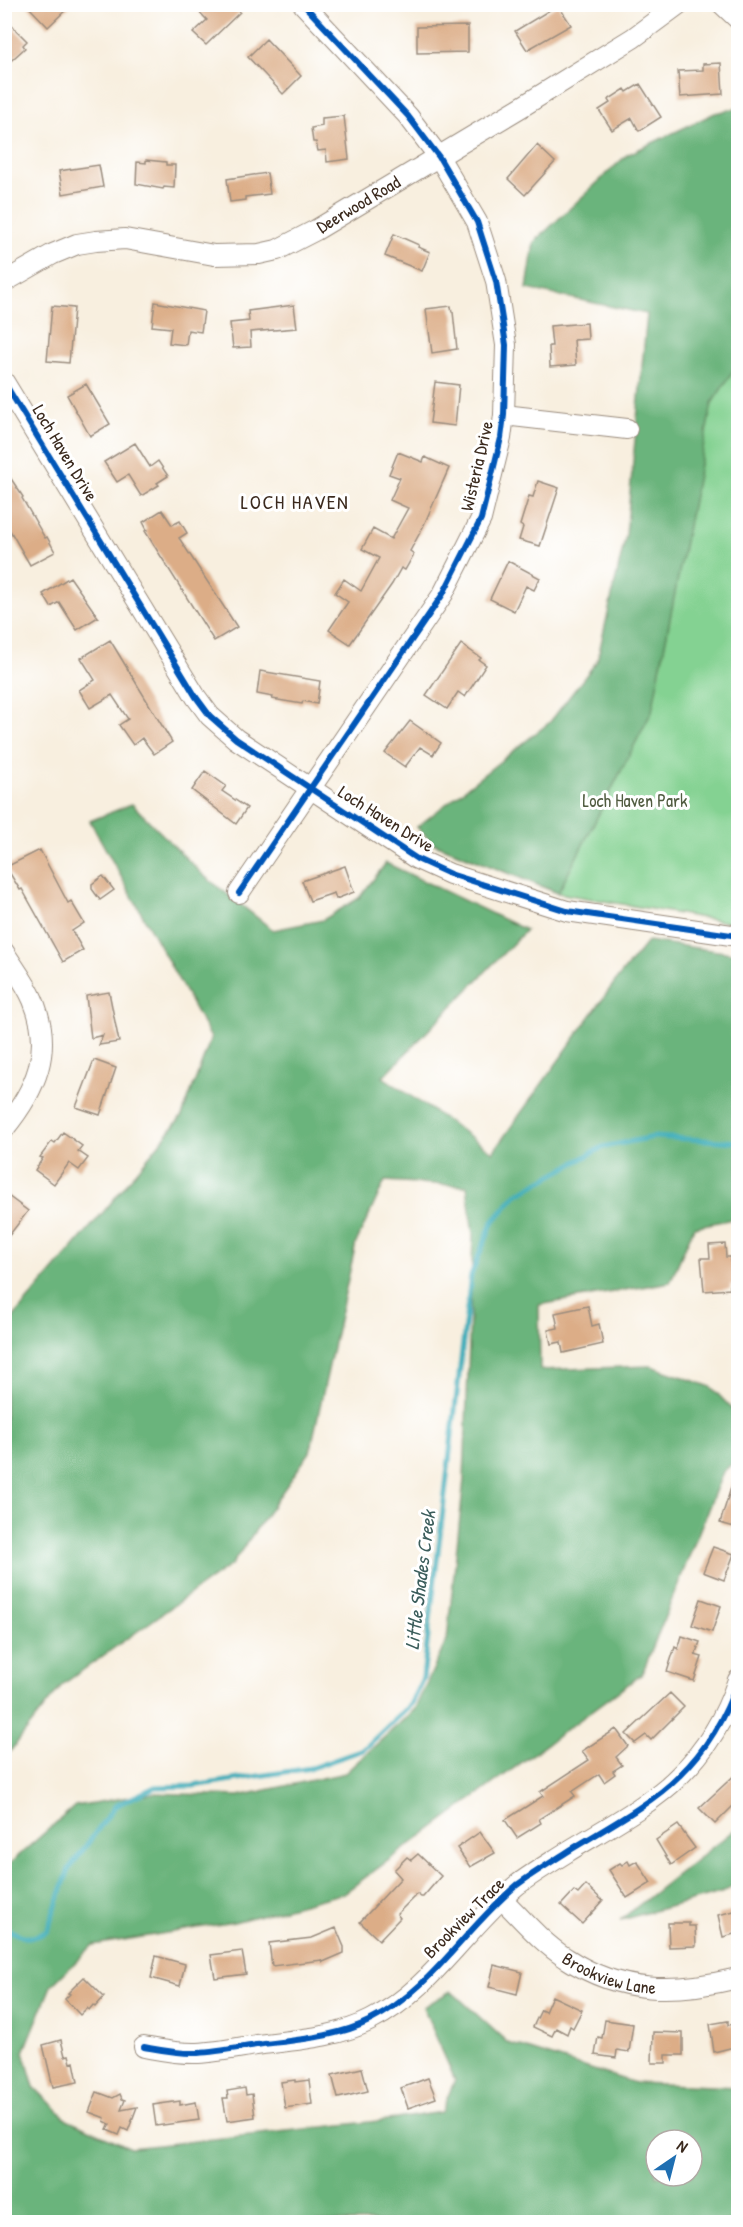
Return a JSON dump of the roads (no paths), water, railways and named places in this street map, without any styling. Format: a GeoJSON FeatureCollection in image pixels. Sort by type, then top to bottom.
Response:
{"type":"FeatureCollection","features":[{"type":"Feature","properties":{"kind":"street","name":"Wisteria Drive"},"geometry":{"type":"LineString","coordinates":[[239,893],[448,585],[481,519],[501,438],[504,415],[506,345],[496,281],[477,222],[439,157],[408,116],[303,4]]}},
{"type":"Feature","properties":{"kind":"street","name":"Deerwood Road"},"geometry":{"type":"LineString","coordinates":[[4,282],[53,254],[77,244],[96,241],[125,239],[214,255],[259,254],[277,250],[316,230],[439,157],[633,38],[679,4]]}},
{"type":"Feature","properties":{"kind":"street"},"geometry":{"type":"LineString","coordinates":[[722,4],[738,19]]}},
{"type":"Feature","properties":{"kind":"street","name":"Loch Haven Drive"},"geometry":{"type":"LineString","coordinates":[[4,382],[196,697],[210,716],[236,739],[417,859],[450,874],[567,911],[738,936]]}},
{"type":"Feature","properties":{"kind":"street"},"geometry":{"type":"LineString","coordinates":[[504,415],[627,429]]}},
{"type":"Feature","properties":{"kind":"street"},"geometry":{"type":"LineString","coordinates":[[4,952],[33,1000],[41,1042],[39,1069],[32,1090],[4,1129]]}},
{"type":"Feature","properties":{"kind":"street","name":"Brookview Trace"},"geometry":{"type":"LineString","coordinates":[[144,2047],[197,2054],[322,2036],[370,2021],[412,1992],[502,1899],[536,1872],[643,1804],[678,1778],[703,1749],[718,1725],[738,1680]]}},
{"type":"Feature","properties":{"kind":"street","name":"Brookview Lane"},"geometry":{"type":"LineString","coordinates":[[502,1899],[547,1943],[566,1958],[609,1979],[657,1989],[681,1989],[702,1987],[738,1978]]}},
{"type":"Feature","properties":{"kind":"waterway","name":"Little Shades Creek"},"geometry":{"type":"LineString","coordinates":[[4,1928],[26,1937],[47,1931],[69,1869],[115,1806],[155,1787],[193,1786],[311,1768],[363,1750],[410,1705],[423,1678],[471,1275],[492,1223],[516,1195],[603,1147],[654,1137],[738,1142]]}},
{"type":"Feature","properties":{"kind":"district","name":"LOCH HAVEN"},"geometry":{"type":"Point","coordinates":[295,502]}},
{"type":"Feature","properties":{"kind":"park label","name":"Loch Haven Park"},"geometry":{"type":"Point","coordinates":[635,801]}}]}
